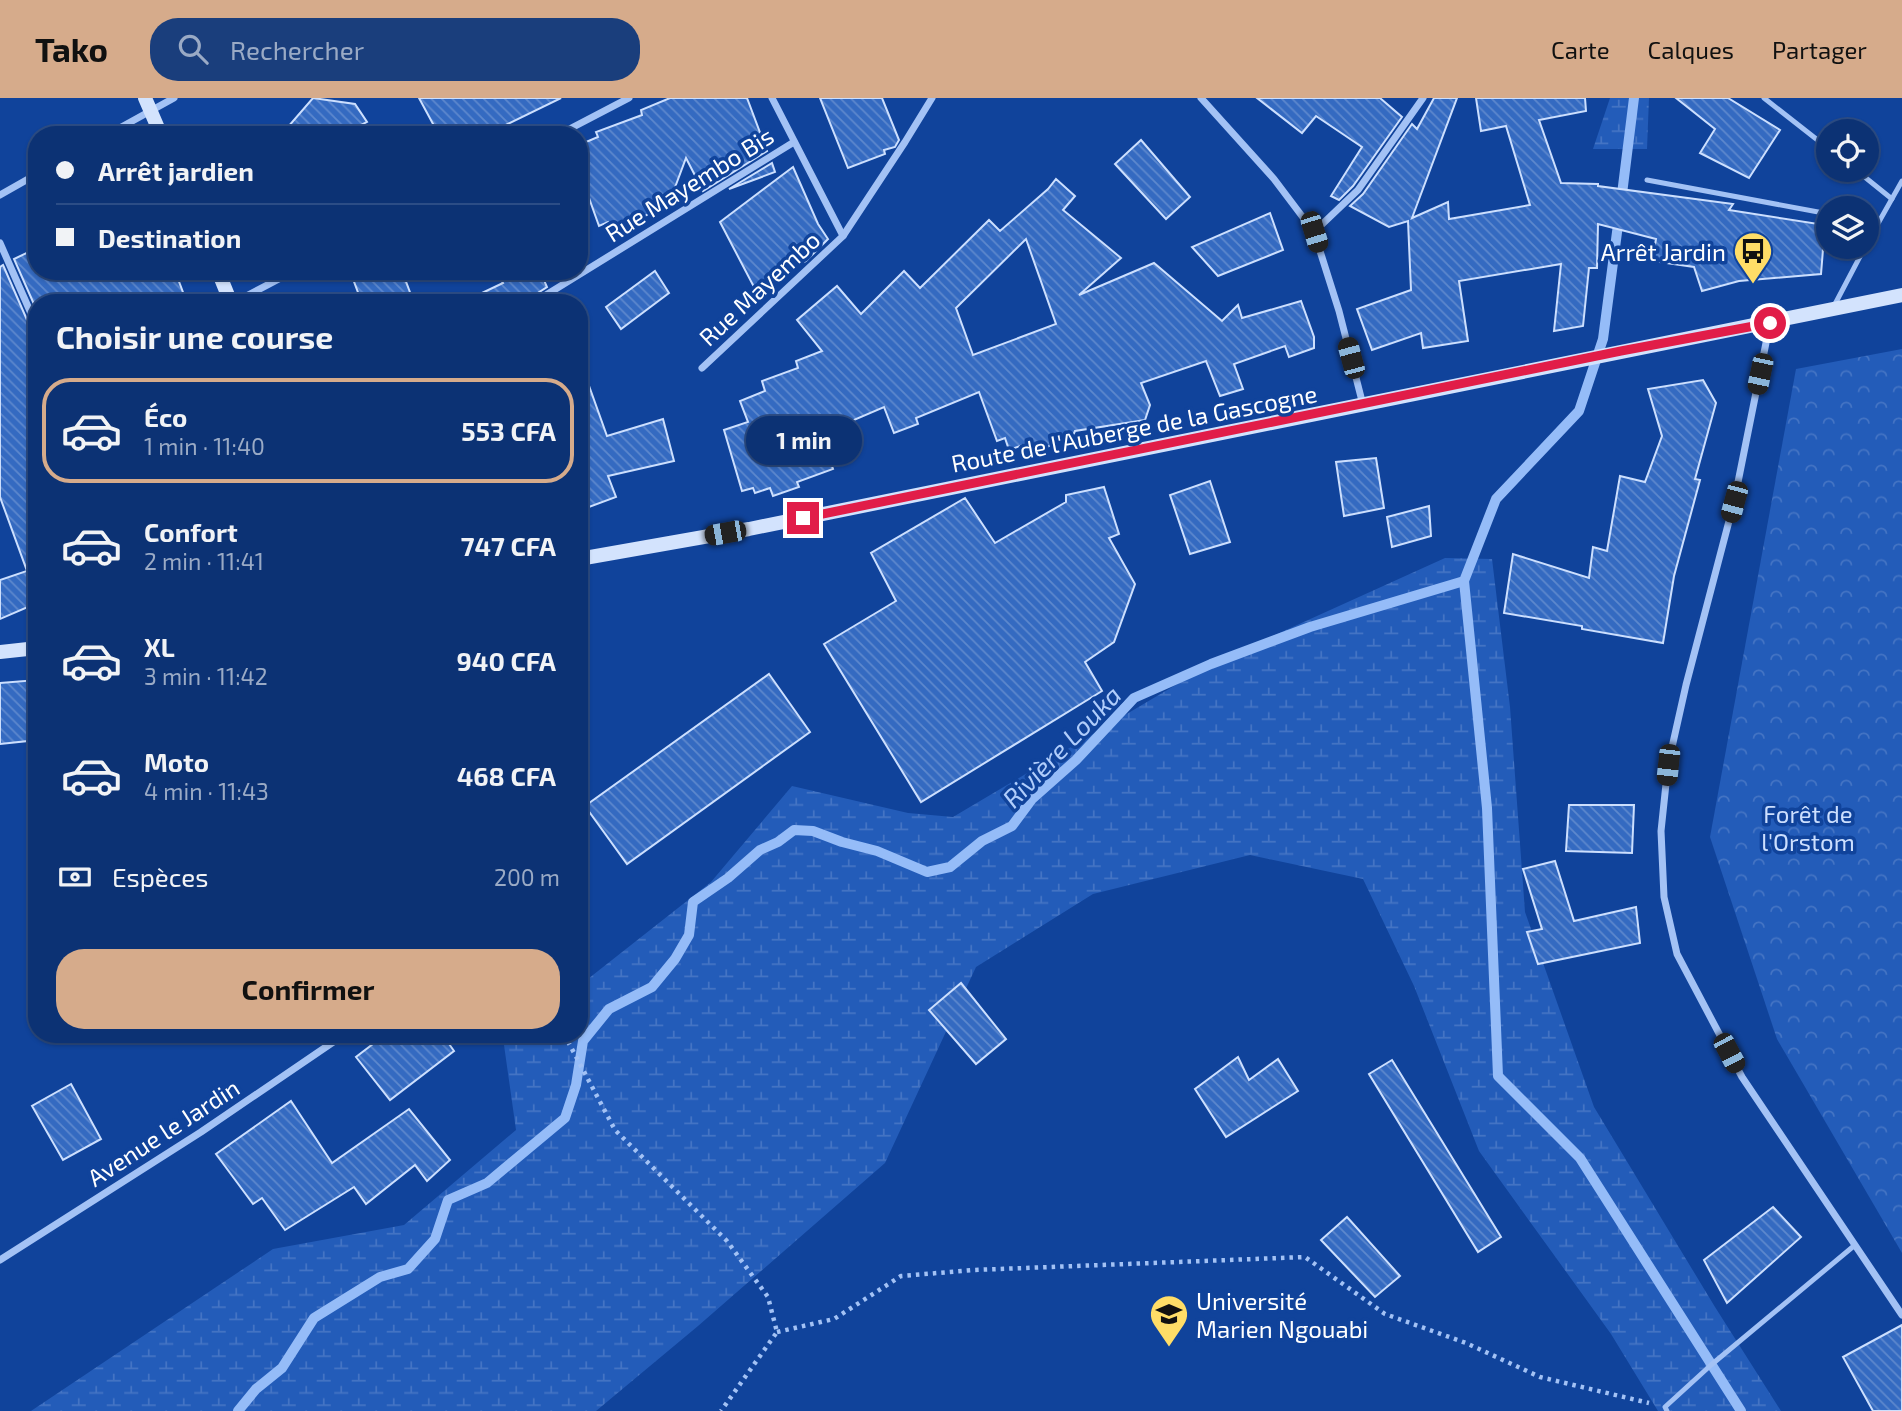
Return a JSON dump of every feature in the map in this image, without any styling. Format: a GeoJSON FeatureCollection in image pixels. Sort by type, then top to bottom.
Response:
{"type":"FeatureCollection","features":[{"type":"Feature","properties":{"kind":"street"},"geometry":{"type":"LineString","coordinates":[[119,126],[148,104],[174,98]]}},
{"type":"Feature","properties":{"kind":"street"},"geometry":{"type":"LineString","coordinates":[[575,126],[629,98]]}},
{"type":"Feature","properties":{"kind":"street","name":"Rue Mayembo"},"geometry":{"type":"LineString","coordinates":[[772,98],[843,236]]}},
{"type":"Feature","properties":{"kind":"street","name":"Rue Mayembo"},"geometry":{"type":"LineString","coordinates":[[702,368],[843,236],[932,98]]}},
{"type":"Feature","properties":{"kind":"street"},"geometry":{"type":"LineString","coordinates":[[1201,98],[1274,178],[1314,232],[1339,311],[1363,405]]}},
{"type":"Feature","properties":{"kind":"street"},"geometry":{"type":"LineString","coordinates":[[1314,232],[1358,190],[1423,98]]}},
{"type":"Feature","properties":{"kind":"street"},"geometry":{"type":"LineString","coordinates":[[148,104],[157,126]]}},
{"type":"Feature","properties":{"kind":"street","name":"Rue Mayembo Bis"},"geometry":{"type":"LineString","coordinates":[[588,269],[794,142]]}},
{"type":"Feature","properties":{"kind":"street"},"geometry":{"type":"LineString","coordinates":[[0,195],[28,179]]}},
{"type":"Feature","properties":{"kind":"street"},"geometry":{"type":"LineString","coordinates":[[0,243],[28,307]]}},
{"type":"Feature","properties":{"kind":"street"},"geometry":{"type":"LineString","coordinates":[[249,294],[277,280]]}},
{"type":"Feature","properties":{"kind":"street","name":"Rue Mayembo Bis"},"geometry":{"type":"LineString","coordinates":[[548,294],[570,280]]}},
{"type":"Feature","properties":{"kind":"street","name":"Route de l'Auberge de la Gascogne"},"geometry":{"type":"LineString","coordinates":[[588,557],[749,529],[1902,295]]}},
{"type":"Feature","properties":{"kind":"street"},"geometry":{"type":"LineString","coordinates":[[1770,323],[1734,502],[1668,765],[1661,831],[1664,897],[1677,954],[1742,1077],[1902,1315]]}},
{"type":"Feature","properties":{"kind":"street"},"geometry":{"type":"LineString","coordinates":[[0,652],[28,649]]}},
{"type":"Feature","properties":{"kind":"street","name":"Avenue le Jardin"},"geometry":{"type":"LineString","coordinates":[[0,1260],[201,1132],[332,1043]]}},
{"type":"Feature","properties":{"kind":"lane"},"geometry":{"type":"LineString","coordinates":[[1764,98],[1816,139]]}},
{"type":"Feature","properties":{"kind":"lane"},"geometry":{"type":"LineString","coordinates":[[1647,180],[1816,212]]}},
{"type":"Feature","properties":{"kind":"lane"},"geometry":{"type":"LineString","coordinates":[[1879,220],[1902,181]]}},
{"type":"Feature","properties":{"kind":"lane"},"geometry":{"type":"LineString","coordinates":[[1871,182],[1892,198]]}},
{"type":"Feature","properties":{"kind":"lane"},"geometry":{"type":"LineString","coordinates":[[1832,309],[1859,259]]}},
{"type":"Feature","properties":{"kind":"lane"},"geometry":{"type":"LineString","coordinates":[[1666,1409],[1711,1365],[1855,1245]]}},
{"type":"Feature","properties":{"kind":"path"},"geometry":{"type":"LineString","coordinates":[[569,1043],[615,1130],[727,1241],[768,1297],[777,1332]]}},
{"type":"Feature","properties":{"kind":"path"},"geometry":{"type":"LineString","coordinates":[[721,1411],[777,1332],[834,1319],[901,1276],[974,1270],[1305,1257],[1385,1314],[1466,1343],[1540,1377],[1666,1409]]}},
{"type":"Feature","properties":{"kind":"green space"},"geometry":{"type":"Polygon","coordinates":[[[1610,98],[1649,98],[1647,149],[1593,149],[1610,98]]]}},
{"type":"Feature","properties":{"kind":"green space","name":"Forêt de l'Orstom"},"geometry":{"type":"Polygon","coordinates":[[[1902,349],[1902,1253],[1777,1039],[1710,837],[1796,369],[1902,349]]]}},
{"type":"Feature","properties":{"kind":"green space"},"geometry":{"type":"Polygon","coordinates":[[[1445,558],[1492,559],[1510,707],[1525,912],[1594,1107],[1781,1411],[1658,1411],[1611,1334],[1479,1151],[1414,986],[1363,879],[1250,855],[1093,894],[976,967],[885,1163],[596,1411],[31,1411],[273,1249],[404,1225],[516,1130],[504,1045],[588,1043],[588,979],[711,882],[792,786],[908,813],[953,817],[1211,664],[1445,558]]]}},
{"type":"Feature","properties":{"kind":"building"},"geometry":{"type":"Polygon","coordinates":[[[313,98],[355,104],[367,122],[359,126],[289,126],[313,98]]]}},
{"type":"Feature","properties":{"kind":"building"},"geometry":{"type":"Polygon","coordinates":[[[419,98],[561,98],[503,126],[434,126],[419,98]]]}},
{"type":"Feature","properties":{"kind":"building"},"geometry":{"type":"Polygon","coordinates":[[[670,98],[747,98],[767,151],[703,191],[686,158],[668,206],[611,230],[608,222],[599,226],[588,198],[588,141],[598,137],[596,132],[642,115],[641,110],[670,98]]]}},
{"type":"Feature","properties":{"kind":"building"},"geometry":{"type":"Polygon","coordinates":[[[820,98],[882,98],[899,140],[895,147],[884,150],[885,154],[848,168],[820,98]]]}},
{"type":"Feature","properties":{"kind":"building"},"geometry":{"type":"Polygon","coordinates":[[[1257,98],[1380,98],[1402,117],[1353,186],[1339,200],[1331,196],[1362,147],[1316,116],[1302,133],[1257,98]]]}},
{"type":"Feature","properties":{"kind":"building"},"geometry":{"type":"Polygon","coordinates":[[[1434,98],[1457,98],[1412,218],[1448,202],[1449,219],[1530,205],[1506,126],[1481,131],[1476,98],[1585,98],[1586,111],[1539,120],[1561,183],[1598,184],[1733,204],[1729,210],[1816,224],[1816,259],[1822,259],[1821,274],[1739,281],[1702,291],[1694,267],[1652,261],[1656,239],[1598,224],[1597,268],[1589,268],[1583,326],[1554,331],[1561,264],[1459,281],[1468,341],[1423,348],[1421,333],[1372,350],[1357,309],[1411,290],[1408,221],[1389,227],[1350,206],[1363,194],[1412,124],[1417,129],[1434,98]]]}},
{"type":"Feature","properties":{"kind":"building"},"geometry":{"type":"Polygon","coordinates":[[[1676,98],[1728,98],[1780,130],[1749,178],[1700,153],[1715,129],[1676,98]]]}},
{"type":"Feature","properties":{"kind":"building"},"geometry":{"type":"Polygon","coordinates":[[[1141,140],[1190,197],[1166,219],[1115,164],[1141,140]]]}},
{"type":"Feature","properties":{"kind":"building"},"geometry":{"type":"Polygon","coordinates":[[[772,163],[775,172],[729,189],[772,163]]]}},
{"type":"Feature","properties":{"kind":"building"},"geometry":{"type":"Polygon","coordinates":[[[793,167],[818,224],[828,239],[806,261],[755,289],[720,222],[793,167]]]}},
{"type":"Feature","properties":{"kind":"building"},"geometry":{"type":"Polygon","coordinates":[[[1056,179],[1075,196],[1063,210],[1121,258],[1079,295],[1154,263],[1222,321],[1238,305],[1242,318],[1301,301],[1314,337],[1314,348],[1289,357],[1285,346],[1234,364],[1243,389],[1220,396],[1206,361],[1141,383],[1150,405],[1145,420],[1075,431],[1072,438],[1035,451],[1031,442],[1009,450],[1005,438],[997,441],[979,392],[916,418],[918,424],[894,433],[884,407],[821,434],[833,469],[797,482],[799,487],[773,496],[770,488],[755,493],[753,488],[742,491],[724,430],[748,422],[740,401],[765,391],[762,381],[798,368],[796,361],[822,351],[797,320],[837,286],[861,314],[904,271],[920,288],[989,220],[1000,231],[1056,179]],[[1026,239],[956,308],[973,355],[1056,324],[1026,239]]]}},
{"type":"Feature","properties":{"kind":"building"},"geometry":{"type":"Polygon","coordinates":[[[1270,213],[1283,250],[1218,276],[1192,247],[1270,213]]]}},
{"type":"Feature","properties":{"kind":"building"},"geometry":{"type":"Polygon","coordinates":[[[28,252],[28,280],[178,280],[184,294],[29,294],[14,259],[28,252]]]}},
{"type":"Feature","properties":{"kind":"building"},"geometry":{"type":"Polygon","coordinates":[[[3,265],[28,322],[28,607],[0,619],[0,580],[27,571],[0,497],[0,267],[3,265]]]}},
{"type":"Feature","properties":{"kind":"building"},"geometry":{"type":"Polygon","coordinates":[[[655,271],[669,293],[621,329],[606,307],[655,271]]]}},
{"type":"Feature","properties":{"kind":"building"},"geometry":{"type":"Polygon","coordinates":[[[353,280],[405,280],[411,294],[359,294],[353,280]]]}},
{"type":"Feature","properties":{"kind":"building"},"geometry":{"type":"Polygon","coordinates":[[[501,280],[544,280],[547,287],[536,294],[480,294],[503,283],[501,280]]]}},
{"type":"Feature","properties":{"kind":"building"},"geometry":{"type":"Polygon","coordinates":[[[1703,380],[1716,403],[1695,479],[1700,480],[1674,576],[1663,643],[1504,613],[1513,554],[1589,578],[1593,547],[1607,551],[1620,476],[1645,482],[1662,436],[1648,389],[1703,380]]]}},
{"type":"Feature","properties":{"kind":"building"},"geometry":{"type":"Polygon","coordinates":[[[588,383],[607,436],[663,419],[674,461],[608,476],[616,497],[589,507],[588,383]]]}},
{"type":"Feature","properties":{"kind":"building"},"geometry":{"type":"Polygon","coordinates":[[[1376,458],[1384,508],[1344,516],[1336,462],[1376,458]]]}},
{"type":"Feature","properties":{"kind":"building"},"geometry":{"type":"Polygon","coordinates":[[[1210,481],[1230,542],[1190,554],[1170,495],[1210,481]]]}},
{"type":"Feature","properties":{"kind":"building"},"geometry":{"type":"Polygon","coordinates":[[[1104,487],[1119,534],[1109,538],[1135,584],[1114,642],[1085,662],[1102,691],[921,802],[824,644],[896,601],[871,553],[965,498],[995,543],[1066,502],[1066,495],[1104,487]]]}},
{"type":"Feature","properties":{"kind":"building"},"geometry":{"type":"Polygon","coordinates":[[[1429,506],[1431,536],[1392,547],[1387,517],[1429,506]]]}},
{"type":"Feature","properties":{"kind":"building"},"geometry":{"type":"Polygon","coordinates":[[[769,674],[810,732],[627,864],[588,810],[588,804],[769,674]]]}},
{"type":"Feature","properties":{"kind":"building"},"geometry":{"type":"Polygon","coordinates":[[[28,681],[28,741],[0,744],[0,683],[28,681]]]}},
{"type":"Feature","properties":{"kind":"building"},"geometry":{"type":"Polygon","coordinates":[[[1569,805],[1634,805],[1632,853],[1566,851],[1569,805]]]}},
{"type":"Feature","properties":{"kind":"building"},"geometry":{"type":"Polygon","coordinates":[[[1555,861],[1574,921],[1636,907],[1640,943],[1538,964],[1527,932],[1542,929],[1523,869],[1555,861]]]}},
{"type":"Feature","properties":{"kind":"building"},"geometry":{"type":"Polygon","coordinates":[[[961,983],[1006,1039],[976,1064],[929,1010],[961,983]]]}},
{"type":"Feature","properties":{"kind":"building"},"geometry":{"type":"Polygon","coordinates":[[[374,1043],[448,1043],[454,1051],[390,1100],[356,1057],[374,1043]]]}},
{"type":"Feature","properties":{"kind":"building"},"geometry":{"type":"Polygon","coordinates":[[[1238,1057],[1249,1080],[1278,1059],[1298,1091],[1226,1137],[1195,1089],[1238,1057]]]}},
{"type":"Feature","properties":{"kind":"building"},"geometry":{"type":"Polygon","coordinates":[[[1392,1060],[1501,1237],[1478,1252],[1369,1074],[1392,1060]]]}},
{"type":"Feature","properties":{"kind":"building"},"geometry":{"type":"Polygon","coordinates":[[[71,1084],[101,1139],[63,1160],[32,1106],[71,1084]]]}},
{"type":"Feature","properties":{"kind":"building"},"geometry":{"type":"Polygon","coordinates":[[[291,1101],[332,1163],[409,1109],[450,1160],[427,1181],[415,1165],[366,1204],[354,1187],[285,1230],[262,1198],[253,1204],[216,1154],[291,1101]]]}},
{"type":"Feature","properties":{"kind":"building"},"geometry":{"type":"Polygon","coordinates":[[[1773,1207],[1801,1237],[1727,1303],[1704,1260],[1773,1207]]]}},
{"type":"Feature","properties":{"kind":"building"},"geometry":{"type":"Polygon","coordinates":[[[1347,1217],[1400,1276],[1375,1297],[1321,1240],[1347,1217]]]}},
{"type":"Feature","properties":{"kind":"building"},"geometry":{"type":"Polygon","coordinates":[[[1902,1325],[1902,1411],[1873,1411],[1843,1357],[1902,1325]]]}},
{"type":"Feature","properties":{"kind":"waterway","name":"Rivière Louka"},"geometry":{"type":"LineString","coordinates":[[1621,202],[1634,98]]}},
{"type":"Feature","properties":{"kind":"waterway","name":"Rivière Louka"},"geometry":{"type":"LineString","coordinates":[[588,1035],[609,1009],[652,987],[675,959],[689,935],[693,902],[728,878],[760,850],[778,842],[794,830],[813,831],[877,851],[927,872],[950,867],[982,841],[1012,826],[1032,799],[1076,760],[1134,698],[1211,664],[1310,627],[1464,581],[1496,499],[1579,411],[1603,339],[1619,217]]}},
{"type":"Feature","properties":{"kind":"waterway"},"geometry":{"type":"LineString","coordinates":[[1464,581],[1487,808],[1498,1076],[1580,1158],[1741,1411]]}},
{"type":"Feature","properties":{"kind":"waterway","name":"Rivière Louka"},"geometry":{"type":"LineString","coordinates":[[238,1411],[256,1389],[282,1368],[314,1318],[380,1277],[408,1269],[435,1239],[448,1200],[487,1183],[565,1118],[576,1085],[583,1043]]}},
{"type":"Feature","properties":{"kind":"place","name":"Arrêt Jardin"},"geometry":{"type":"Point","coordinates":[1753,285]}},
{"type":"Feature","properties":{"kind":"place","name":"Université Marien Ngouabi"},"geometry":{"type":"Point","coordinates":[1169,1348]}},
{"type":"Feature","properties":{"kind":"route"},"geometry":{"type":"LineString","coordinates":[[803,518],[1770,323]]}}]}
